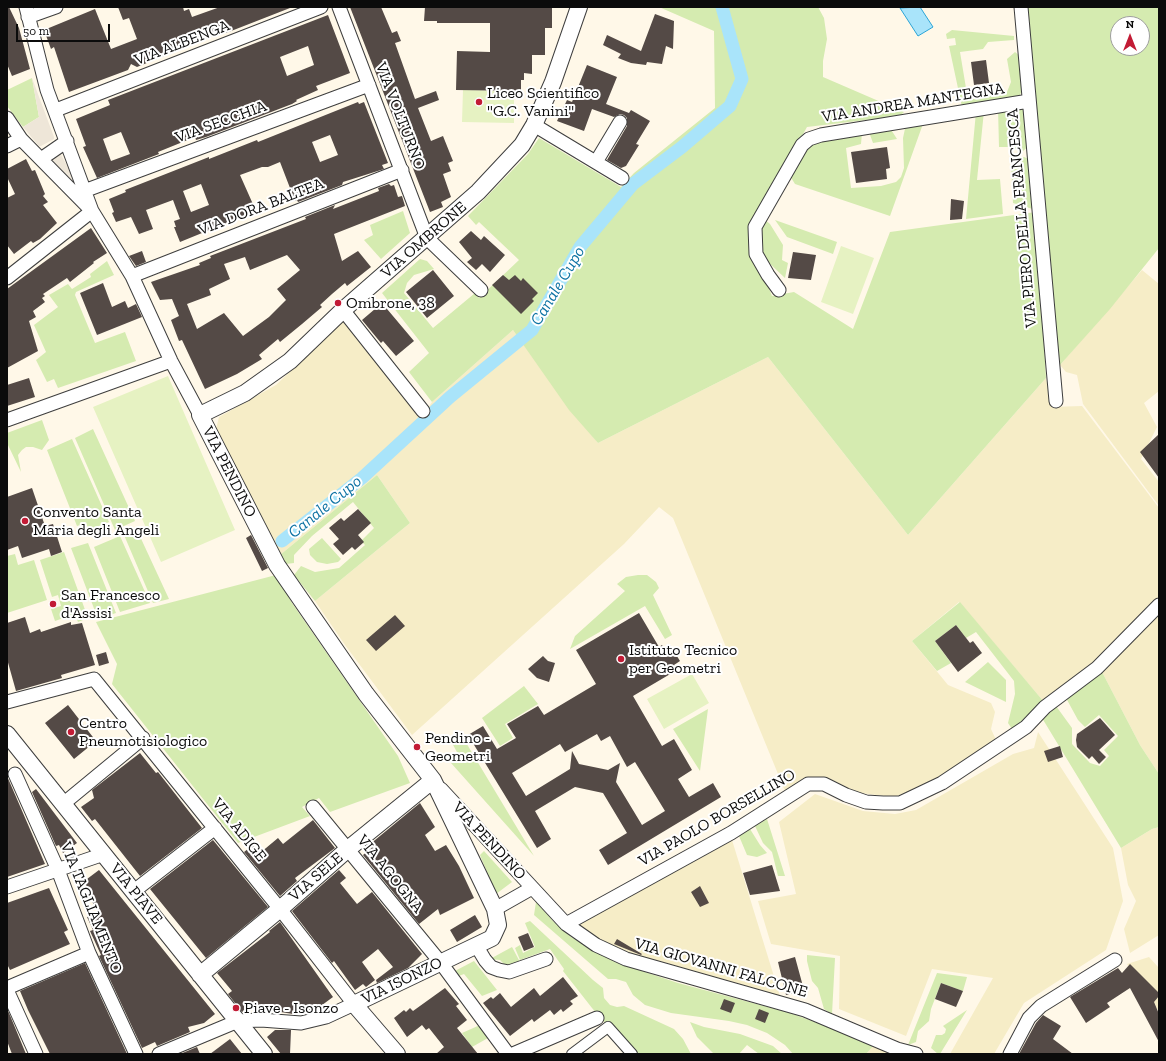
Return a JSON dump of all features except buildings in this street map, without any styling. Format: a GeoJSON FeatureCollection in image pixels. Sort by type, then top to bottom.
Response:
{"type":"FeatureCollection","features":[{"type":"Feature","properties":{"kind":"street"},"geometry":{"type":"LineString","coordinates":[[27,12],[56,7]]}},
{"type":"Feature","properties":{"kind":"street","name":"VIA ALBENGA"},"geometry":{"type":"LineString","coordinates":[[56,110],[321,7]]}},
{"type":"Feature","properties":{"kind":"street","name":"VIA VOLTURNO"},"geometry":{"type":"LineString","coordinates":[[339,7],[427,238]]}},
{"type":"Feature","properties":{"kind":"street","name":"VIA OMBRONE"},"geometry":{"type":"LineString","coordinates":[[200,415],[245,393],[290,361],[343,310],[478,192],[522,145],[534,125],[553,82],[579,7]]}},
{"type":"Feature","properties":{"kind":"street","name":"VIA PIERO DELLA FRANCESCA"},"geometry":{"type":"LineString","coordinates":[[1021,7],[1056,402]]}},
{"type":"Feature","properties":{"kind":"street","name":"VIA PENDINO"},"geometry":{"type":"LineString","coordinates":[[27,12],[47,90],[56,110],[92,211],[132,276],[171,361],[277,565],[366,694],[433,780],[532,888],[495,909]]}},
{"type":"Feature","properties":{"kind":"street","name":"VIA SECCHIA"},"geometry":{"type":"LineString","coordinates":[[84,190],[369,85]]}},
{"type":"Feature","properties":{"kind":"street","name":"VIA ANDREA MANTEGNA"},"geometry":{"type":"LineString","coordinates":[[779,290],[756,254],[755,227],[802,145],[809,139],[821,135],[1029,100]]}},
{"type":"Feature","properties":{"kind":"street"},"geometry":{"type":"LineString","coordinates":[[7,118],[21,139],[92,211],[7,278]]}},
{"type":"Feature","properties":{"kind":"street"},"geometry":{"type":"LineString","coordinates":[[596,162],[620,122]]}},
{"type":"Feature","properties":{"kind":"street"},"geometry":{"type":"LineString","coordinates":[[534,125],[622,178]]}},
{"type":"Feature","properties":{"kind":"street"},"geometry":{"type":"LineString","coordinates":[[7,146],[21,139]]}},
{"type":"Feature","properties":{"kind":"street"},"geometry":{"type":"LineString","coordinates":[[41,159],[67,141]]}},
{"type":"Feature","properties":{"kind":"street","name":"VIA DORA BALTEA"},"geometry":{"type":"LineString","coordinates":[[132,276],[402,170]]}},
{"type":"Feature","properties":{"kind":"street"},"geometry":{"type":"LineString","coordinates":[[427,238],[481,290]]}},
{"type":"Feature","properties":{"kind":"street"},"geometry":{"type":"LineString","coordinates":[[343,310],[423,411]]}},
{"type":"Feature","properties":{"kind":"street"},"geometry":{"type":"LineString","coordinates":[[7,420],[171,361]]}},
{"type":"Feature","properties":{"kind":"street","name":"VIA PAOLO BORSELLINO"},"geometry":{"type":"LineString","coordinates":[[566,924],[731,832],[808,784],[824,784],[846,795],[866,802],[883,804],[900,803],[942,782],[1026,727],[1045,707],[1097,668],[1159,605]]}},
{"type":"Feature","properties":{"kind":"street","name":"VIA ADIGE"},"geometry":{"type":"LineString","coordinates":[[7,702],[94,679],[216,828],[354,1004]]}},
{"type":"Feature","properties":{"kind":"street","name":"VIA PIAVE"},"geometry":{"type":"LineString","coordinates":[[7,734],[134,890],[264,1054]]}},
{"type":"Feature","properties":{"kind":"street"},"geometry":{"type":"LineString","coordinates":[[63,804],[143,738]]}},
{"type":"Feature","properties":{"kind":"street","name":"VIA TAGLIAMENTO"},"geometry":{"type":"LineString","coordinates":[[15,774],[58,870],[89,953],[136,1054]]}},
{"type":"Feature","properties":{"kind":"street","name":"VIA PENDINO"},"geometry":{"type":"LineString","coordinates":[[433,780],[495,909],[498,925]]}},
{"type":"Feature","properties":{"kind":"street","name":"VIA SELE"},"geometry":{"type":"LineString","coordinates":[[200,975],[280,909],[348,849],[433,780]]}},
{"type":"Feature","properties":{"kind":"street","name":"VIA AGOGNA"},"geometry":{"type":"LineString","coordinates":[[313,807],[441,963],[508,1054]]}},
{"type":"Feature","properties":{"kind":"street"},"geometry":{"type":"LineString","coordinates":[[134,890],[216,828]]}},
{"type":"Feature","properties":{"kind":"street"},"geometry":{"type":"LineString","coordinates":[[7,887],[104,854]]}},
{"type":"Feature","properties":{"kind":"street","name":"VIA GIOVANNI FALCONE"},"geometry":{"type":"LineString","coordinates":[[532,888],[566,924],[596,945],[626,959],[805,1010],[897,1048],[916,1054]]}},
{"type":"Feature","properties":{"kind":"street","name":"VIA ISONZO"},"geometry":{"type":"LineString","coordinates":[[159,1054],[238,1021],[261,1020],[301,1023],[326,1017],[492,938],[498,925]]}},
{"type":"Feature","properties":{"kind":"street"},"geometry":{"type":"LineString","coordinates":[[476,945],[488,964],[499,970],[510,972],[546,959]]}},
{"type":"Feature","properties":{"kind":"street"},"geometry":{"type":"LineString","coordinates":[[36,1054],[7,989],[89,953]]}},
{"type":"Feature","properties":{"kind":"street"},"geometry":{"type":"LineString","coordinates":[[1010,1054],[1029,1018],[1041,1006],[1115,960]]}},
{"type":"Feature","properties":{"kind":"street"},"geometry":{"type":"LineString","coordinates":[[354,1004],[397,1054]]}},
{"type":"Feature","properties":{"kind":"street"},"geometry":{"type":"LineString","coordinates":[[513,1054],[597,1018]]}},
{"type":"Feature","properties":{"kind":"street"},"geometry":{"type":"LineString","coordinates":[[572,1054],[608,1027],[632,1054]]}},
{"type":"Feature","properties":{"kind":"shaded area"},"geometry":{"type":"Polygon","coordinates":[[[32,78],[54,137],[54,139],[41,146],[39,146],[23,127],[39,117],[32,78]]]}},
{"type":"Feature","properties":{"kind":"shaded area"},"geometry":{"type":"Polygon","coordinates":[[[60,153],[73,176],[72,179],[52,160],[60,153]]]}},
{"type":"Feature","properties":{"kind":"shaded area"},"geometry":{"type":"Polygon","coordinates":[[[1142,270],[1159,284],[1159,391],[1144,403],[1157,427],[1141,459],[1159,482],[1159,506],[1083,404],[1077,375],[1066,372],[1060,365],[1142,270]]]}},
{"type":"Feature","properties":{"kind":"shaded area"},"geometry":{"type":"Polygon","coordinates":[[[343,321],[422,417],[432,402],[513,330],[598,443],[768,357],[908,535],[1046,378],[1051,407],[1082,406],[1159,508],[1159,601],[1095,665],[1044,702],[959,602],[912,641],[948,685],[991,703],[995,712],[991,729],[997,742],[931,783],[894,797],[852,792],[821,778],[808,777],[785,791],[673,518],[659,507],[624,544],[412,735],[345,645],[315,601],[410,523],[377,475],[280,555],[216,429],[219,417],[276,385],[343,321]]]}},
{"type":"Feature","properties":{"kind":"shaded area"},"geometry":{"type":"Polygon","coordinates":[[[1159,611],[1159,774],[1140,745],[1101,670],[1159,611]]]}},
{"type":"Feature","properties":{"kind":"shaded area"},"geometry":{"type":"Polygon","coordinates":[[[1038,732],[1113,848],[1123,901],[1106,950],[1024,1003],[994,1054],[950,1054],[993,978],[932,969],[906,1036],[839,1009],[840,956],[771,944],[758,901],[796,894],[779,822],[815,794],[863,811],[895,814],[916,810],[1013,754],[1034,748],[1038,732]]]}},
{"type":"Feature","properties":{"kind":"shaded area"},"geometry":{"type":"Polygon","coordinates":[[[1159,827],[1159,935],[1130,953],[1124,929],[1136,901],[1128,885],[1121,848],[1152,829],[1159,827]]]}},
{"type":"Feature","properties":{"kind":"shaded area"},"geometry":{"type":"Polygon","coordinates":[[[732,840],[780,996],[660,965],[605,945],[575,925],[732,840]]]}},
{"type":"Feature","properties":{"kind":"shaded area"},"geometry":{"type":"Polygon","coordinates":[[[1149,957],[1159,968],[1159,1012],[1127,964],[1149,957]]]}},
{"type":"Feature","properties":{"kind":"shaded area"},"geometry":{"type":"Polygon","coordinates":[[[875,1044],[897,1054],[866,1054],[875,1044]]]}},
{"type":"Feature","properties":{"kind":"green space"},"geometry":{"type":"Polygon","coordinates":[[[659,7],[818,7],[824,18],[827,39],[823,61],[823,77],[904,112],[900,116],[807,127],[750,229],[764,276],[772,296],[794,292],[853,329],[890,232],[1036,212],[1046,378],[908,535],[768,357],[598,443],[569,410],[513,330],[432,402],[409,372],[429,353],[382,293],[420,259],[427,261],[434,269],[414,275],[407,283],[404,293],[433,328],[475,293],[479,298],[519,260],[479,222],[476,225],[468,216],[528,154],[539,138],[621,187],[634,173],[715,108],[714,31],[659,7]]]}},
{"type":"Feature","properties":{"kind":"green space"},"geometry":{"type":"Polygon","coordinates":[[[1026,7],[1159,7],[1159,248],[1110,309],[1060,365],[1040,183],[1026,7]]]}},
{"type":"Feature","properties":{"kind":"green space"},"geometry":{"type":"Polygon","coordinates":[[[952,30],[1014,36],[1014,40],[988,42],[983,49],[960,52],[968,100],[1007,92],[1011,82],[1007,59],[1015,52],[1020,56],[1022,90],[1020,95],[1017,97],[962,107],[949,46],[956,45],[955,38],[947,39],[946,34],[952,30]]]}},
{"type":"Feature","properties":{"kind":"green space"},"geometry":{"type":"Polygon","coordinates":[[[32,78],[39,117],[23,127],[7,106],[7,90],[32,78]]]}},
{"type":"Feature","properties":{"kind":"green space"},"geometry":{"type":"Polygon","coordinates":[[[463,90],[514,91],[514,123],[462,122],[463,90]]]}},
{"type":"Feature","properties":{"kind":"green space"},"geometry":{"type":"Polygon","coordinates":[[[1024,107],[1029,146],[1023,151],[1010,147],[999,147],[998,108],[1024,107]]]}},
{"type":"Feature","properties":{"kind":"green space"},"geometry":{"type":"Polygon","coordinates":[[[984,111],[977,180],[1000,179],[1003,214],[966,219],[976,112],[984,111]]]}},
{"type":"Feature","properties":{"kind":"green space"},"geometry":{"type":"Polygon","coordinates":[[[924,121],[890,216],[795,184],[790,176],[803,152],[817,141],[862,133],[861,144],[846,148],[851,188],[881,186],[896,182],[901,177],[904,168],[903,138],[906,124],[924,121]]]}},
{"type":"Feature","properties":{"kind":"green space"},"geometry":{"type":"Polygon","coordinates":[[[890,128],[897,139],[873,143],[869,132],[890,128]]]}},
{"type":"Feature","properties":{"kind":"green space"},"geometry":{"type":"Polygon","coordinates":[[[1024,157],[1031,160],[1036,210],[1013,203],[1011,163],[1024,157]]]}},
{"type":"Feature","properties":{"kind":"green space"},"geometry":{"type":"Polygon","coordinates":[[[403,211],[410,233],[381,259],[364,240],[373,235],[370,225],[403,211]]]}},
{"type":"Feature","properties":{"kind":"green space"},"geometry":{"type":"Polygon","coordinates":[[[764,219],[770,224],[783,245],[782,260],[788,263],[785,278],[767,261],[761,250],[759,230],[764,219]]]}},
{"type":"Feature","properties":{"kind":"green space"},"geometry":{"type":"Polygon","coordinates":[[[775,220],[837,242],[833,254],[787,237],[775,220]]]}},
{"type":"Feature","properties":{"kind":"green space"},"geometry":{"type":"Polygon","coordinates":[[[841,246],[874,258],[853,314],[821,302],[841,246]]]}},
{"type":"Feature","properties":{"kind":"green space"},"geometry":{"type":"Polygon","coordinates":[[[107,261],[114,275],[76,292],[75,295],[95,343],[125,332],[136,361],[58,388],[54,379],[47,382],[36,360],[46,352],[34,325],[58,307],[49,295],[68,284],[72,289],[91,277],[90,274],[107,261]]]}},
{"type":"Feature","properties":{"kind":"green space"},"geometry":{"type":"Polygon","coordinates":[[[168,376],[235,530],[161,562],[93,407],[168,376]]]}},
{"type":"Feature","properties":{"kind":"green space"},"geometry":{"type":"Polygon","coordinates":[[[42,420],[49,440],[42,450],[33,447],[26,447],[22,450],[18,455],[21,472],[7,443],[7,433],[42,420]]]}},
{"type":"Feature","properties":{"kind":"green space"},"geometry":{"type":"Polygon","coordinates":[[[93,429],[135,521],[115,530],[75,438],[93,429]]]}},
{"type":"Feature","properties":{"kind":"green space"},"geometry":{"type":"Polygon","coordinates":[[[72,439],[109,522],[89,530],[86,523],[77,526],[47,450],[72,439]]]}},
{"type":"Feature","properties":{"kind":"green space"},"geometry":{"type":"Polygon","coordinates":[[[377,475],[410,523],[315,601],[294,575],[301,566],[315,572],[339,568],[365,545],[361,541],[374,528],[353,502],[312,536],[294,555],[294,563],[286,564],[280,555],[377,475]]]}},
{"type":"Feature","properties":{"kind":"green space"},"geometry":{"type":"Polygon","coordinates":[[[137,530],[169,599],[153,603],[124,535],[137,530]]]}},
{"type":"Feature","properties":{"kind":"green space"},"geometry":{"type":"Polygon","coordinates":[[[120,536],[150,603],[120,612],[94,547],[120,536]]]}},
{"type":"Feature","properties":{"kind":"green space"},"geometry":{"type":"Polygon","coordinates":[[[322,538],[341,559],[338,562],[327,564],[317,562],[310,555],[309,549],[322,538]]]}},
{"type":"Feature","properties":{"kind":"green space"},"geometry":{"type":"Polygon","coordinates":[[[88,543],[116,613],[98,619],[71,548],[88,543]]]}},
{"type":"Feature","properties":{"kind":"green space"},"geometry":{"type":"Polygon","coordinates":[[[64,552],[88,618],[78,622],[75,614],[55,621],[51,609],[61,606],[58,595],[52,597],[40,560],[64,552]]]}},
{"type":"Feature","properties":{"kind":"green space"},"geometry":{"type":"Polygon","coordinates":[[[15,554],[18,565],[34,560],[47,600],[7,613],[7,556],[15,554]]]}},
{"type":"Feature","properties":{"kind":"green space"},"geometry":{"type":"Polygon","coordinates":[[[276,575],[292,603],[398,756],[410,783],[330,812],[319,798],[302,807],[310,816],[238,843],[112,684],[117,664],[96,622],[276,575]]]}},
{"type":"Feature","properties":{"kind":"green space"},"geometry":{"type":"Polygon","coordinates":[[[647,575],[656,582],[659,588],[653,595],[672,635],[665,639],[645,606],[570,649],[575,636],[625,591],[617,584],[626,577],[647,575]]]}},
{"type":"Feature","properties":{"kind":"green space"},"geometry":{"type":"Polygon","coordinates":[[[960,602],[1044,702],[1012,729],[1008,723],[1015,694],[1014,681],[976,632],[966,638],[956,625],[935,641],[951,663],[937,671],[912,641],[960,602]]]}},
{"type":"Feature","properties":{"kind":"green space"},"geometry":{"type":"Polygon","coordinates":[[[988,662],[1006,680],[1006,702],[965,682],[988,662]]]}},
{"type":"Feature","properties":{"kind":"green space"},"geometry":{"type":"Polygon","coordinates":[[[1101,670],[1140,745],[1159,774],[1159,827],[1152,829],[1121,848],[1042,718],[1056,706],[1072,728],[1072,744],[1090,763],[1100,766],[1109,756],[1104,750],[1118,736],[1099,715],[1085,727],[1078,720],[1066,698],[1101,670]]]}},
{"type":"Feature","properties":{"kind":"green space"},"geometry":{"type":"Polygon","coordinates":[[[692,674],[709,703],[664,729],[647,699],[692,674]]]}},
{"type":"Feature","properties":{"kind":"green space"},"geometry":{"type":"Polygon","coordinates":[[[524,686],[538,704],[505,724],[513,738],[500,746],[482,718],[524,686]]]}},
{"type":"Feature","properties":{"kind":"green space"},"geometry":{"type":"Polygon","coordinates":[[[708,709],[700,771],[673,729],[708,709]]]}},
{"type":"Feature","properties":{"kind":"green space"},"geometry":{"type":"Polygon","coordinates":[[[462,736],[534,856],[451,763],[458,754],[452,743],[462,736]]]}},
{"type":"Feature","properties":{"kind":"green space"},"geometry":{"type":"Polygon","coordinates":[[[767,819],[785,876],[778,876],[772,852],[763,843],[755,826],[767,819]]]}},
{"type":"Feature","properties":{"kind":"green space"},"geometry":{"type":"Polygon","coordinates":[[[750,829],[767,853],[757,857],[747,855],[739,836],[750,829]]]}},
{"type":"Feature","properties":{"kind":"green space"},"geometry":{"type":"Polygon","coordinates":[[[484,851],[512,882],[496,894],[480,855],[484,851]]]}},
{"type":"Feature","properties":{"kind":"green space"},"geometry":{"type":"Polygon","coordinates":[[[536,902],[553,921],[571,937],[615,962],[678,983],[790,1013],[875,1044],[866,1054],[793,1054],[785,1045],[767,1033],[747,1025],[671,1013],[645,1005],[633,995],[626,982],[616,979],[608,979],[534,915],[536,902]]]}},
{"type":"Feature","properties":{"kind":"green space"},"geometry":{"type":"Polygon","coordinates":[[[530,921],[603,988],[604,998],[610,1005],[617,1007],[624,1006],[674,1029],[683,1039],[691,1054],[632,1054],[592,1008],[563,971],[564,969],[550,949],[520,960],[515,948],[520,945],[523,953],[535,947],[525,923],[530,921]]]}},
{"type":"Feature","properties":{"kind":"green space"},"geometry":{"type":"Polygon","coordinates":[[[512,947],[520,962],[505,965],[500,960],[490,959],[512,947]]]}},
{"type":"Feature","properties":{"kind":"green space"},"geometry":{"type":"Polygon","coordinates":[[[807,955],[835,958],[832,1014],[824,1009],[818,988],[812,981],[807,955]]]}},
{"type":"Feature","properties":{"kind":"green space"},"geometry":{"type":"Polygon","coordinates":[[[474,961],[497,990],[482,996],[464,974],[456,977],[453,972],[474,961]]]}},
{"type":"Feature","properties":{"kind":"green space"},"geometry":{"type":"Polygon","coordinates":[[[937,973],[967,977],[963,991],[941,983],[931,1009],[929,1021],[918,1031],[916,1042],[908,1045],[937,973]]]}},
{"type":"Feature","properties":{"kind":"green space"},"geometry":{"type":"Polygon","coordinates":[[[967,1010],[940,1054],[938,1054],[931,1048],[936,1035],[942,1035],[945,1033],[946,1029],[943,1026],[967,1010]]]}},
{"type":"Feature","properties":{"kind":"green space"},"geometry":{"type":"Polygon","coordinates":[[[690,1022],[704,1027],[740,1034],[773,1046],[782,1054],[759,1054],[747,1045],[739,1054],[714,1054],[697,1037],[690,1022]]]}},
{"type":"Feature","properties":{"kind":"green space"},"geometry":{"type":"Polygon","coordinates":[[[480,1025],[488,1038],[472,1047],[462,1033],[480,1025]]]}},
{"type":"Feature","properties":{"kind":"water"},"geometry":{"type":"Polygon","coordinates":[[[920,7],[933,27],[918,36],[900,8],[920,7]]]}},
{"type":"Feature","properties":{"kind":"waterway","name":"Canale Cupo"},"geometry":{"type":"LineString","coordinates":[[282,541],[362,478],[450,397],[532,330],[580,247],[633,184],[682,147],[730,106],[742,79],[722,7]]}},
{"type":"Feature","properties":{"kind":"place","name":"Liceo Scientifico \"G.C. Vanini\""},"geometry":{"type":"Point","coordinates":[479,102]}},
{"type":"Feature","properties":{"kind":"place","name":"Ombrone, 38"},"geometry":{"type":"Point","coordinates":[338,303]}},
{"type":"Feature","properties":{"kind":"place","name":"Convento Santa Maria degli Angeli"},"geometry":{"type":"Point","coordinates":[25,521]}},
{"type":"Feature","properties":{"kind":"place","name":"San Francesco d'Assisi"},"geometry":{"type":"Point","coordinates":[53,604]}},
{"type":"Feature","properties":{"kind":"place","name":"Istituto Tecnico per Geometri"},"geometry":{"type":"Point","coordinates":[621,659]}},
{"type":"Feature","properties":{"kind":"place","name":"Centro Pneumotisiologico"},"geometry":{"type":"Point","coordinates":[71,732]}},
{"type":"Feature","properties":{"kind":"place","name":"Pendino - Geometri"},"geometry":{"type":"Point","coordinates":[417,747]}},
{"type":"Feature","properties":{"kind":"place","name":"Piave - Isonzo"},"geometry":{"type":"Point","coordinates":[236,1008]}}]}
